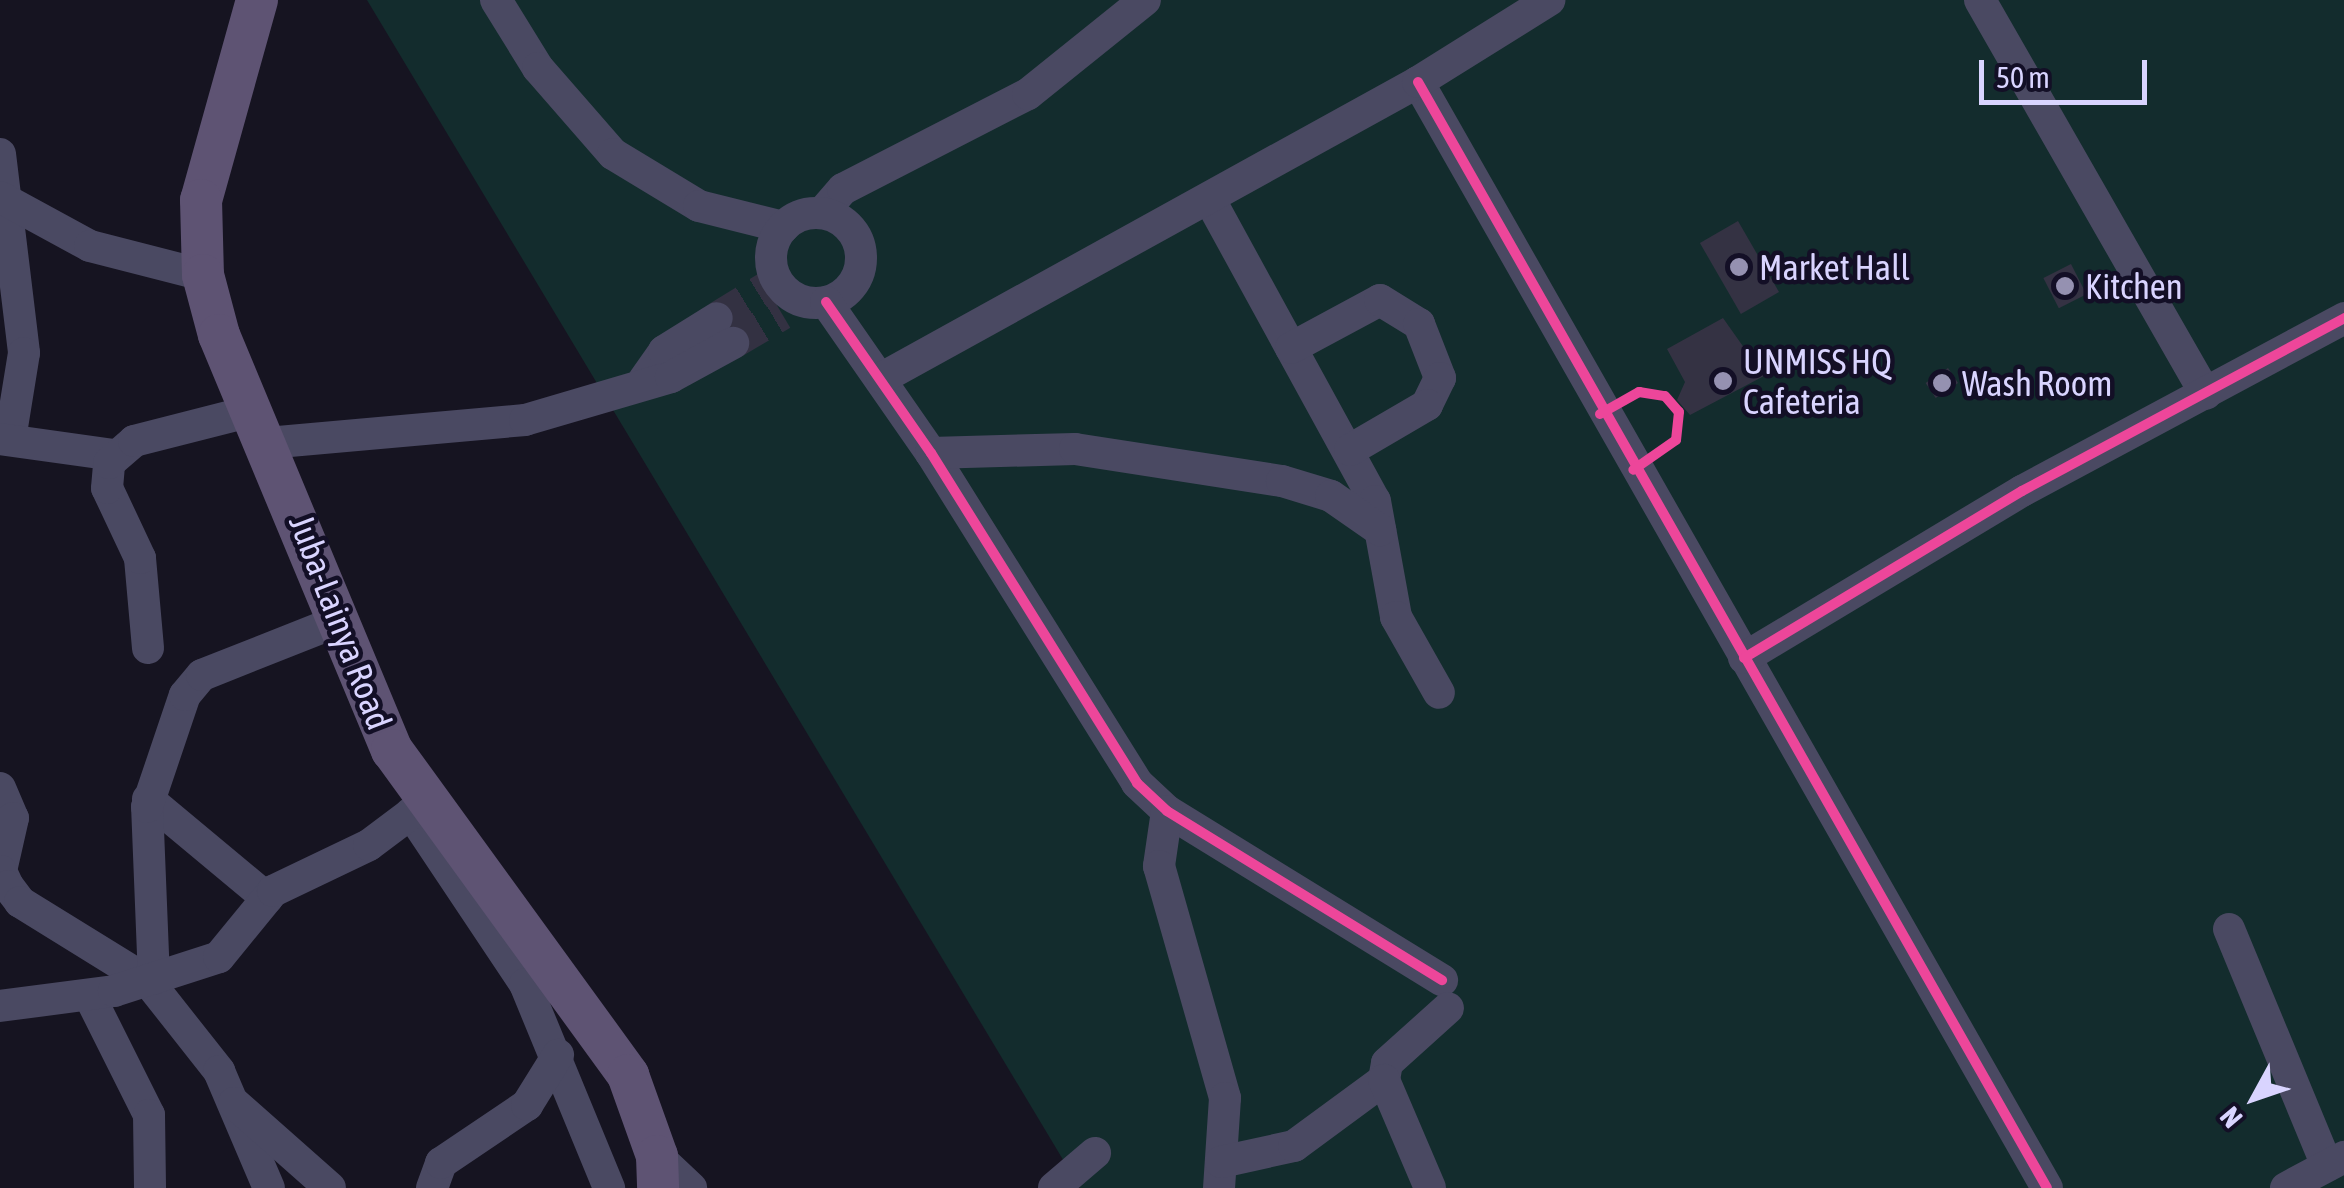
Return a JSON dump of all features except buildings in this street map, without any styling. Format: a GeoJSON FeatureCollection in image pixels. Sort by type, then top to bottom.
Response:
{"type":"FeatureCollection","features":[{"type":"Feature","properties":{"kind":"main road","name":"Juba-Lainya Road"},"geometry":{"type":"LineString","coordinates":[[256,0],[205,182],[204,275],[260,427],[418,808],[628,1075],[658,1172]]}},
{"type":"Feature","properties":{"kind":"street"},"geometry":{"type":"LineString","coordinates":[[496,0],[538,68],[624,163],[698,206],[783,227],[822,214],[842,189],[1028,94],[1145,0]]}},
{"type":"Feature","properties":{"kind":"street"},"geometry":{"type":"LineString","coordinates":[[882,378],[1418,82],[1548,0]]}},
{"type":"Feature","properties":{"kind":"street"},"geometry":{"type":"LineString","coordinates":[[1980,0],[2206,394]]}},
{"type":"Feature","properties":{"kind":"street"},"geometry":{"type":"LineString","coordinates":[[1418,82],[2047,1188]]}},
{"type":"Feature","properties":{"kind":"street"},"geometry":{"type":"LineString","coordinates":[[0,154],[24,354],[5,439],[114,454],[160,432],[525,420],[644,380],[671,377],[725,330]]}},
{"type":"Feature","properties":{"kind":"street"},"geometry":{"type":"LineString","coordinates":[[4,200],[90,246],[204,275]]}},
{"type":"Feature","properties":{"kind":"street"},"geometry":{"type":"LineString","coordinates":[[1210,200],[1350,450],[1380,530],[1396,617],[1438,694]]}},
{"type":"Feature","properties":{"kind":"street"},"geometry":{"type":"LineString","coordinates":[[820,302],[851,288],[862,255],[849,228],[822,214]]}},
{"type":"Feature","properties":{"kind":"street"},"geometry":{"type":"LineString","coordinates":[[783,227],[772,253],[774,292],[820,302],[882,378],[932,453],[1105,741],[1168,810],[1445,994],[1387,1063],[1384,1080],[1430,1188]]}},
{"type":"Feature","properties":{"kind":"street"},"geometry":{"type":"LineString","coordinates":[[1292,348],[1380,300],[1419,324],[1440,378],[1427,405],[1350,450]]}},
{"type":"Feature","properties":{"kind":"street"},"geometry":{"type":"LineString","coordinates":[[1744,658],[2022,491],[2344,318]]}},
{"type":"Feature","properties":{"kind":"street"},"geometry":{"type":"LineString","coordinates":[[932,453],[1075,449],[1282,481],[1332,496],[1380,530]]}},
{"type":"Feature","properties":{"kind":"street"},"geometry":{"type":"LineString","coordinates":[[114,454],[107,488],[138,551],[148,648]]}},
{"type":"Feature","properties":{"kind":"street"},"geometry":{"type":"LineString","coordinates":[[151,980],[148,800],[192,683],[341,620]]}},
{"type":"Feature","properties":{"kind":"street"},"geometry":{"type":"LineString","coordinates":[[0,788],[12,818],[1,871],[20,902],[151,980],[234,1104],[330,1188]]}},
{"type":"Feature","properties":{"kind":"street"},"geometry":{"type":"LineString","coordinates":[[148,800],[267,898]]}},
{"type":"Feature","properties":{"kind":"street"},"geometry":{"type":"LineString","coordinates":[[0,1006],[89,995],[219,957],[267,898],[369,846],[418,808],[525,984],[558,1055],[609,1188]]}},
{"type":"Feature","properties":{"kind":"street"},"geometry":{"type":"LineString","coordinates":[[1168,810],[1159,866],[1225,1098],[1220,1175],[1294,1146],[1384,1080]]}},
{"type":"Feature","properties":{"kind":"street"},"geometry":{"type":"LineString","coordinates":[[2230,928],[2336,1161],[2286,1188]]}},
{"type":"Feature","properties":{"kind":"street"},"geometry":{"type":"LineString","coordinates":[[89,995],[149,1115],[150,1188]]}},
{"type":"Feature","properties":{"kind":"street"},"geometry":{"type":"LineString","coordinates":[[432,1188],[442,1163],[528,1105],[558,1055]]}},
{"type":"Feature","properties":{"kind":"street"},"geometry":{"type":"LineString","coordinates":[[234,1104],[244,1143],[269,1188]]}},
{"type":"Feature","properties":{"kind":"street"},"geometry":{"type":"LineString","coordinates":[[1054,1188],[1095,1153]]}},
{"type":"Feature","properties":{"kind":"street"},"geometry":{"type":"LineString","coordinates":[[658,1172],[691,1188]]}},
{"type":"Feature","properties":{"kind":"green space"},"geometry":{"type":"Polygon","coordinates":[[[367,0],[2344,0],[2344,1188],[1080,1188],[367,0]]]}},
{"type":"Feature","properties":{"kind":"tunnel"},"geometry":{"type":"LineString","coordinates":[[717,318],[766,288]]}},
{"type":"Feature","properties":{"kind":"tunnel"},"geometry":{"type":"LineString","coordinates":[[733,343],[782,314]]}},
{"type":"Feature","properties":{"kind":"cycle path"},"geometry":{"type":"LineString","coordinates":[[1418,82],[2047,1188]]}},
{"type":"Feature","properties":{"kind":"cycle path"},"geometry":{"type":"LineString","coordinates":[[826,302],[931,453],[1137,783],[1167,811],[1442,980]]}},
{"type":"Feature","properties":{"kind":"cycle path"},"geometry":{"type":"LineString","coordinates":[[1744,658],[2022,491],[2344,318]]}},
{"type":"Feature","properties":{"kind":"cycle path"},"geometry":{"type":"LineString","coordinates":[[1600,414],[1639,392],[1665,396],[1679,412],[1676,440],[1633,470]]}},
{"type":"Feature","properties":{"kind":"place","name":"Market Hall"},"geometry":{"type":"Point","coordinates":[1739,267]}},
{"type":"Feature","properties":{"kind":"place","name":"Kitchen"},"geometry":{"type":"Point","coordinates":[2065,286]}},
{"type":"Feature","properties":{"kind":"place","name":"UNMISS HQ Cafeteria"},"geometry":{"type":"Point","coordinates":[1723,381]}},
{"type":"Feature","properties":{"kind":"place","name":"Wash Room"},"geometry":{"type":"Point","coordinates":[1942,383]}}]}
